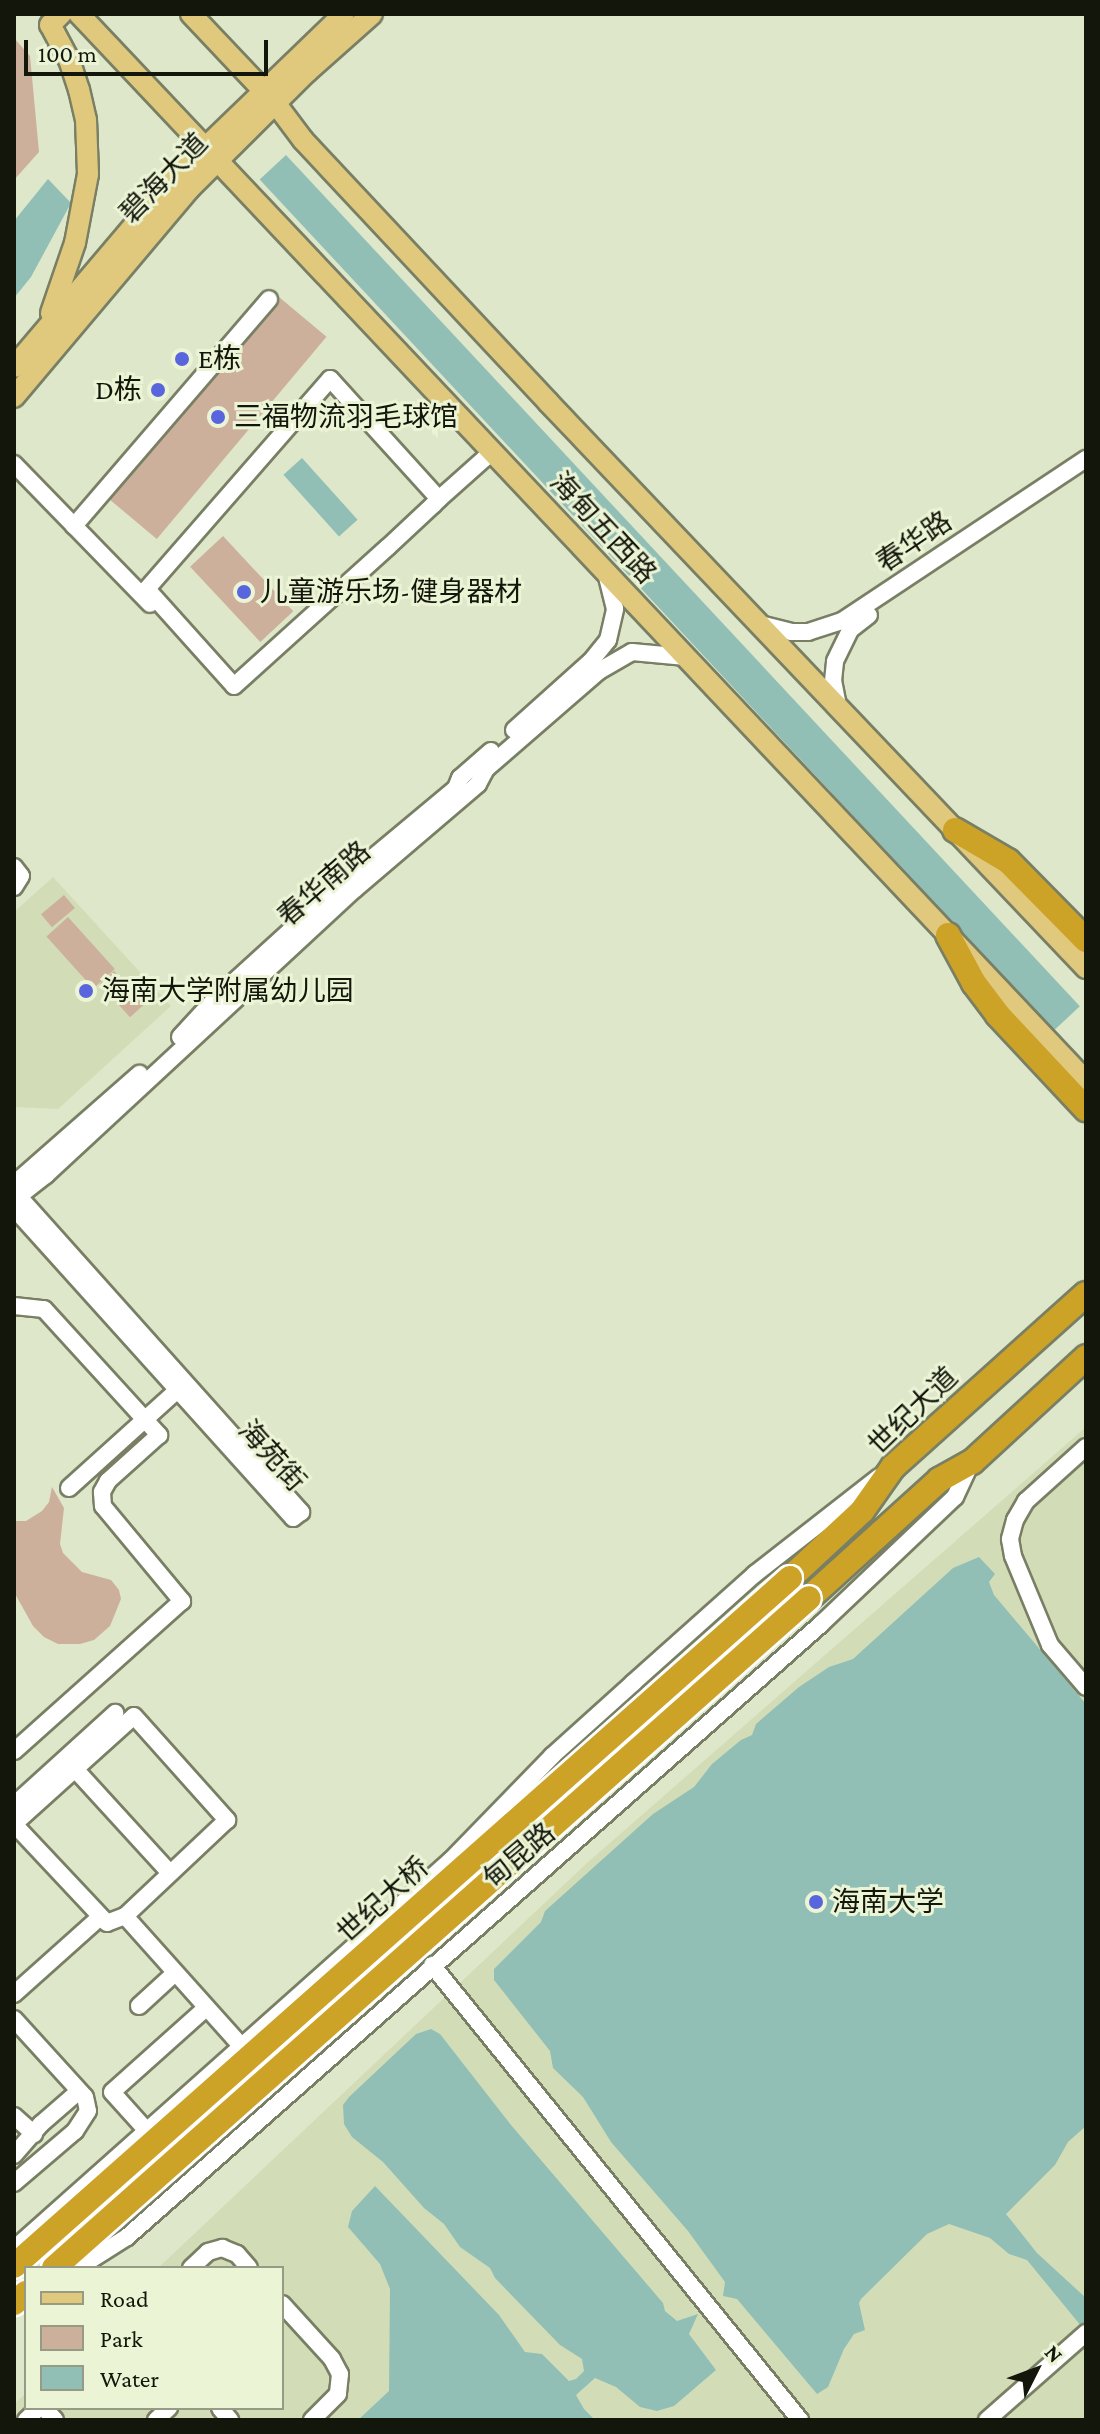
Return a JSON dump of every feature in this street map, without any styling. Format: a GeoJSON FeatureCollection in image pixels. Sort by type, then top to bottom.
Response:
{"type":"FeatureCollection","features":[{"type":"Feature","properties":{"kind":"highway"},"geometry":{"type":"LineString","coordinates":[[955,830],[1008,861],[1086,940]]}},
{"type":"Feature","properties":{"kind":"highway"},"geometry":{"type":"LineString","coordinates":[[948,935],[962,964],[998,1015],[1086,1109]]}},
{"type":"Feature","properties":{"kind":"highway"},"geometry":{"type":"LineString","coordinates":[[1080,1299],[1078,1288],[1086,1278]]}},
{"type":"Feature","properties":{"kind":"highway","name":"世纪大道"},"geometry":{"type":"LineString","coordinates":[[790,1578],[862,1511],[893,1467],[1080,1299]]}},
{"type":"Feature","properties":{"kind":"highway"},"geometry":{"type":"LineString","coordinates":[[972,1462],[1086,1357]]}},
{"type":"Feature","properties":{"kind":"highway","name":"世纪大桥"},"geometry":{"type":"LineString","coordinates":[[56,2266],[939,1480],[972,1462]]}},
{"type":"Feature","properties":{"kind":"highway","name":"世纪大桥"},"geometry":{"type":"LineString","coordinates":[[14,2266],[790,1578]]}},
{"type":"Feature","properties":{"kind":"main road"},"geometry":{"type":"LineString","coordinates":[[49,323],[75,243],[88,174],[86,120],[79,90],[69,60],[50,25],[61,14]]}},
{"type":"Feature","properties":{"kind":"main road","name":"海甸五西路"},"geometry":{"type":"LineString","coordinates":[[79,14],[1086,1081]]}},
{"type":"Feature","properties":{"kind":"main road","name":"海甸五西路"},"geometry":{"type":"LineString","coordinates":[[191,14],[269,97],[303,140],[1086,968]]}},
{"type":"Feature","properties":{"kind":"main road","name":"碧海大道"},"geometry":{"type":"LineString","coordinates":[[14,367],[49,323],[269,97],[344,14]]}},
{"type":"Feature","properties":{"kind":"main road","name":"碧海大道"},"geometry":{"type":"LineString","coordinates":[[269,97],[372,14]]}},
{"type":"Feature","properties":{"kind":"main road","name":"碧海大道"},"geometry":{"type":"LineString","coordinates":[[14,397],[211,154]]}},
{"type":"Feature","properties":{"kind":"street"},"geometry":{"type":"LineString","coordinates":[[74,526],[269,299]]}},
{"type":"Feature","properties":{"kind":"street"},"geometry":{"type":"LineString","coordinates":[[228,683],[147,589],[330,379],[439,499]]}},
{"type":"Feature","properties":{"kind":"street"},"geometry":{"type":"LineString","coordinates":[[14,464],[234,686],[492,451]]}},
{"type":"Feature","properties":{"kind":"street","name":"春华路"},"geometry":{"type":"LineString","coordinates":[[760,624],[791,632],[808,632],[842,621],[1086,459]]}},
{"type":"Feature","properties":{"kind":"street","name":"春华路"},"geometry":{"type":"LineString","coordinates":[[838,708],[833,672],[844,639],[856,624],[1086,471]]}},
{"type":"Feature","properties":{"kind":"street","name":"春华南路"},"geometry":{"type":"LineString","coordinates":[[15,1196],[201,1018],[214,1000],[346,880],[446,797],[460,778],[591,661],[613,627],[615,609],[607,574]]}},
{"type":"Feature","properties":{"kind":"street"},"geometry":{"type":"LineString","coordinates":[[228,683],[294,622]]}},
{"type":"Feature","properties":{"kind":"street","name":"春华南路"},"geometry":{"type":"LineString","coordinates":[[15,1196],[354,890],[478,784],[486,769],[599,671],[632,652],[686,657]]}},
{"type":"Feature","properties":{"kind":"street"},"geometry":{"type":"LineString","coordinates":[[14,867],[21,879],[14,887]]}},
{"type":"Feature","properties":{"kind":"street","name":"海苑街"},"geometry":{"type":"LineString","coordinates":[[15,1196],[293,1518],[301,1512],[182,1386]]}},
{"type":"Feature","properties":{"kind":"street"},"geometry":{"type":"LineString","coordinates":[[14,1306],[44,1309],[159,1435],[108,1481],[102,1492],[103,1506],[182,1601],[14,1751]]}},
{"type":"Feature","properties":{"kind":"street"},"geometry":{"type":"LineString","coordinates":[[69,1488],[182,1386]]}},
{"type":"Feature","properties":{"kind":"street"},"geometry":{"type":"LineString","coordinates":[[1086,1447],[1026,1501],[1015,1520],[1010,1539],[1013,1556],[1050,1645],[1086,1687]]}},
{"type":"Feature","properties":{"kind":"street"},"geometry":{"type":"LineString","coordinates":[[1086,1459],[1032,1506],[1018,1538],[1020,1554],[1056,1640],[1086,1676]]}},
{"type":"Feature","properties":{"kind":"street","name":"甸昆路"},"geometry":{"type":"LineString","coordinates":[[81,2266],[127,2237],[821,1624],[955,1497],[972,1462]]}},
{"type":"Feature","properties":{"kind":"street","name":"甸昆路"},"geometry":{"type":"LineString","coordinates":[[14,2249],[451,1860],[552,1756],[654,1664],[809,1529],[893,1467]]}},
{"type":"Feature","properties":{"kind":"street"},"geometry":{"type":"LineString","coordinates":[[14,1805],[115,1713]]}},
{"type":"Feature","properties":{"kind":"street"},"geometry":{"type":"LineString","coordinates":[[134,1716],[227,1820],[125,1916],[113,1923],[99,1918],[14,1824],[134,1716]]}},
{"type":"Feature","properties":{"kind":"street"},"geometry":{"type":"LineString","coordinates":[[75,1769],[170,1873]]}},
{"type":"Feature","properties":{"kind":"street"},"geometry":{"type":"LineString","coordinates":[[125,1916],[242,2047]]}},
{"type":"Feature","properties":{"kind":"street"},"geometry":{"type":"LineString","coordinates":[[14,1993],[99,1918]]}},
{"type":"Feature","properties":{"kind":"street"},"geometry":{"type":"LineString","coordinates":[[374,1928],[405,1947],[418,1977]]}},
{"type":"Feature","properties":{"kind":"street"},"geometry":{"type":"LineString","coordinates":[[432,1965],[800,2420]]}},
{"type":"Feature","properties":{"kind":"street"},"geometry":{"type":"LineString","coordinates":[[139,2006],[175,1973]]}},
{"type":"Feature","properties":{"kind":"street"},"geometry":{"type":"LineString","coordinates":[[147,2131],[112,2092],[206,2008]]}},
{"type":"Feature","properties":{"kind":"street"},"geometry":{"type":"LineString","coordinates":[[14,2019],[88,2104],[82,2123],[14,2183]]}},
{"type":"Feature","properties":{"kind":"street"},"geometry":{"type":"LineString","coordinates":[[14,2155],[79,2091]]}},
{"type":"Feature","properties":{"kind":"street"},"geometry":{"type":"LineString","coordinates":[[14,2116],[34,2134]]}},
{"type":"Feature","properties":{"kind":"street"},"geometry":{"type":"LineString","coordinates":[[82,2188],[94,2221],[112,2233],[127,2237]]}},
{"type":"Feature","properties":{"kind":"street"},"geometry":{"type":"LineString","coordinates":[[193,2266],[208,2252],[222,2248],[237,2254],[247,2266]]}},
{"type":"Feature","properties":{"kind":"street"},"geometry":{"type":"LineString","coordinates":[[284,2307],[332,2359],[340,2374],[338,2394],[312,2420]]}},
{"type":"Feature","properties":{"kind":"street"},"geometry":{"type":"LineString","coordinates":[[987,2420],[1086,2333]]}},
{"type":"Feature","properties":{"kind":"shaded area","name":"海南大学附属幼儿园"},"geometry":{"type":"Polygon","coordinates":[[[53,877],[171,1006],[58,1109],[14,1107],[14,912],[53,877]]]}},
{"type":"Feature","properties":{"kind":"shaded area","name":"海南大学"},"geometry":{"type":"Polygon","coordinates":[[[1086,1427],[1086,2420],[14,2420],[14,2404],[24,2395],[24,2410],[284,2410],[284,2266],[160,2266],[587,1863],[1086,1427]]]}},
{"type":"Feature","properties":{"kind":"green space"},"geometry":{"type":"Polygon","coordinates":[[[14,38],[30,56],[39,152],[14,180],[14,38]]]}},
{"type":"Feature","properties":{"kind":"green space","name":"三福物流羽毛球馆"},"geometry":{"type":"Polygon","coordinates":[[[279,297],[326,337],[157,539],[109,499],[279,297]]]}},
{"type":"Feature","properties":{"kind":"green space","name":"儿童游乐场-健身器材"},"geometry":{"type":"Polygon","coordinates":[[[223,536],[293,611],[260,642],[190,567],[223,536]]]}},
{"type":"Feature","properties":{"kind":"green space"},"geometry":{"type":"Polygon","coordinates":[[[64,895],[75,908],[52,927],[41,914],[64,895]]]}},
{"type":"Feature","properties":{"kind":"green space"},"geometry":{"type":"Polygon","coordinates":[[[68,917],[115,969],[93,988],[46,936],[68,917]]]}},
{"type":"Feature","properties":{"kind":"green space"},"geometry":{"type":"Polygon","coordinates":[[[114,971],[144,1004],[130,1017],[100,984],[114,971]]]}},
{"type":"Feature","properties":{"kind":"green space"},"geometry":{"type":"Polygon","coordinates":[[[52,1487],[64,1508],[60,1544],[63,1553],[82,1572],[111,1580],[119,1590],[121,1599],[110,1626],[94,1640],[80,1644],[58,1644],[44,1637],[33,1626],[14,1592],[14,1521],[26,1521],[42,1511],[49,1502],[52,1487]]]}},
{"type":"Feature","properties":{"kind":"water"},"geometry":{"type":"Polygon","coordinates":[[[286,155],[1080,1006],[1054,1031],[260,180],[286,155]]]}},
{"type":"Feature","properties":{"kind":"water"},"geometry":{"type":"Polygon","coordinates":[[[48,179],[71,203],[31,277],[14,298],[14,221],[48,179]]]}},
{"type":"Feature","properties":{"kind":"water"},"geometry":{"type":"Polygon","coordinates":[[[302,458],[358,520],[339,536],[283,475],[302,458]]]}},
{"type":"Feature","properties":{"kind":"water"},"geometry":{"type":"Polygon","coordinates":[[[979,1557],[995,1574],[989,1582],[994,1595],[1086,1704],[1086,2126],[1068,2142],[1055,2165],[1006,2214],[1037,2253],[1086,2298],[1086,2332],[1027,2260],[1009,2254],[990,2238],[949,2224],[927,2234],[861,2299],[859,2303],[865,2330],[854,2334],[828,2387],[817,2394],[737,2299],[723,2296],[725,2282],[688,2231],[611,2142],[583,2097],[553,2068],[550,2051],[494,1980],[494,1969],[541,1922],[545,1911],[653,1814],[694,1787],[712,1764],[741,1740],[752,1735],[756,1724],[799,1687],[829,1667],[853,1659],[953,1568],[979,1557]]]}},
{"type":"Feature","properties":{"kind":"water"},"geometry":{"type":"Polygon","coordinates":[[[431,2029],[440,2034],[511,2125],[663,2303],[665,2311],[677,2321],[698,2314],[689,2334],[716,2370],[674,2406],[657,2411],[640,2407],[616,2387],[595,2378],[576,2395],[595,2420],[358,2420],[389,2391],[390,2289],[380,2264],[348,2227],[352,2211],[375,2186],[499,2315],[525,2352],[542,2354],[569,2381],[584,2371],[582,2359],[560,2345],[495,2278],[490,2268],[460,2247],[444,2224],[424,2208],[383,2162],[352,2137],[344,2124],[343,2105],[349,2097],[416,2034],[431,2029]]]}},
{"type":"Feature","properties":{"kind":"place","name":"E栋"},"geometry":{"type":"Point","coordinates":[182,359]}},
{"type":"Feature","properties":{"kind":"place","name":"D栋"},"geometry":{"type":"Point","coordinates":[158,390]}},
{"type":"Feature","properties":{"kind":"place","name":"三福物流羽毛球馆"},"geometry":{"type":"Point","coordinates":[218,417]}},
{"type":"Feature","properties":{"kind":"place","name":"儿童游乐场-健身器材"},"geometry":{"type":"Point","coordinates":[244,592]}},
{"type":"Feature","properties":{"kind":"place","name":"海南大学附属幼儿园"},"geometry":{"type":"Point","coordinates":[86,991]}},
{"type":"Feature","properties":{"kind":"place","name":"海南大学"},"geometry":{"type":"Point","coordinates":[816,1902]}}]}
